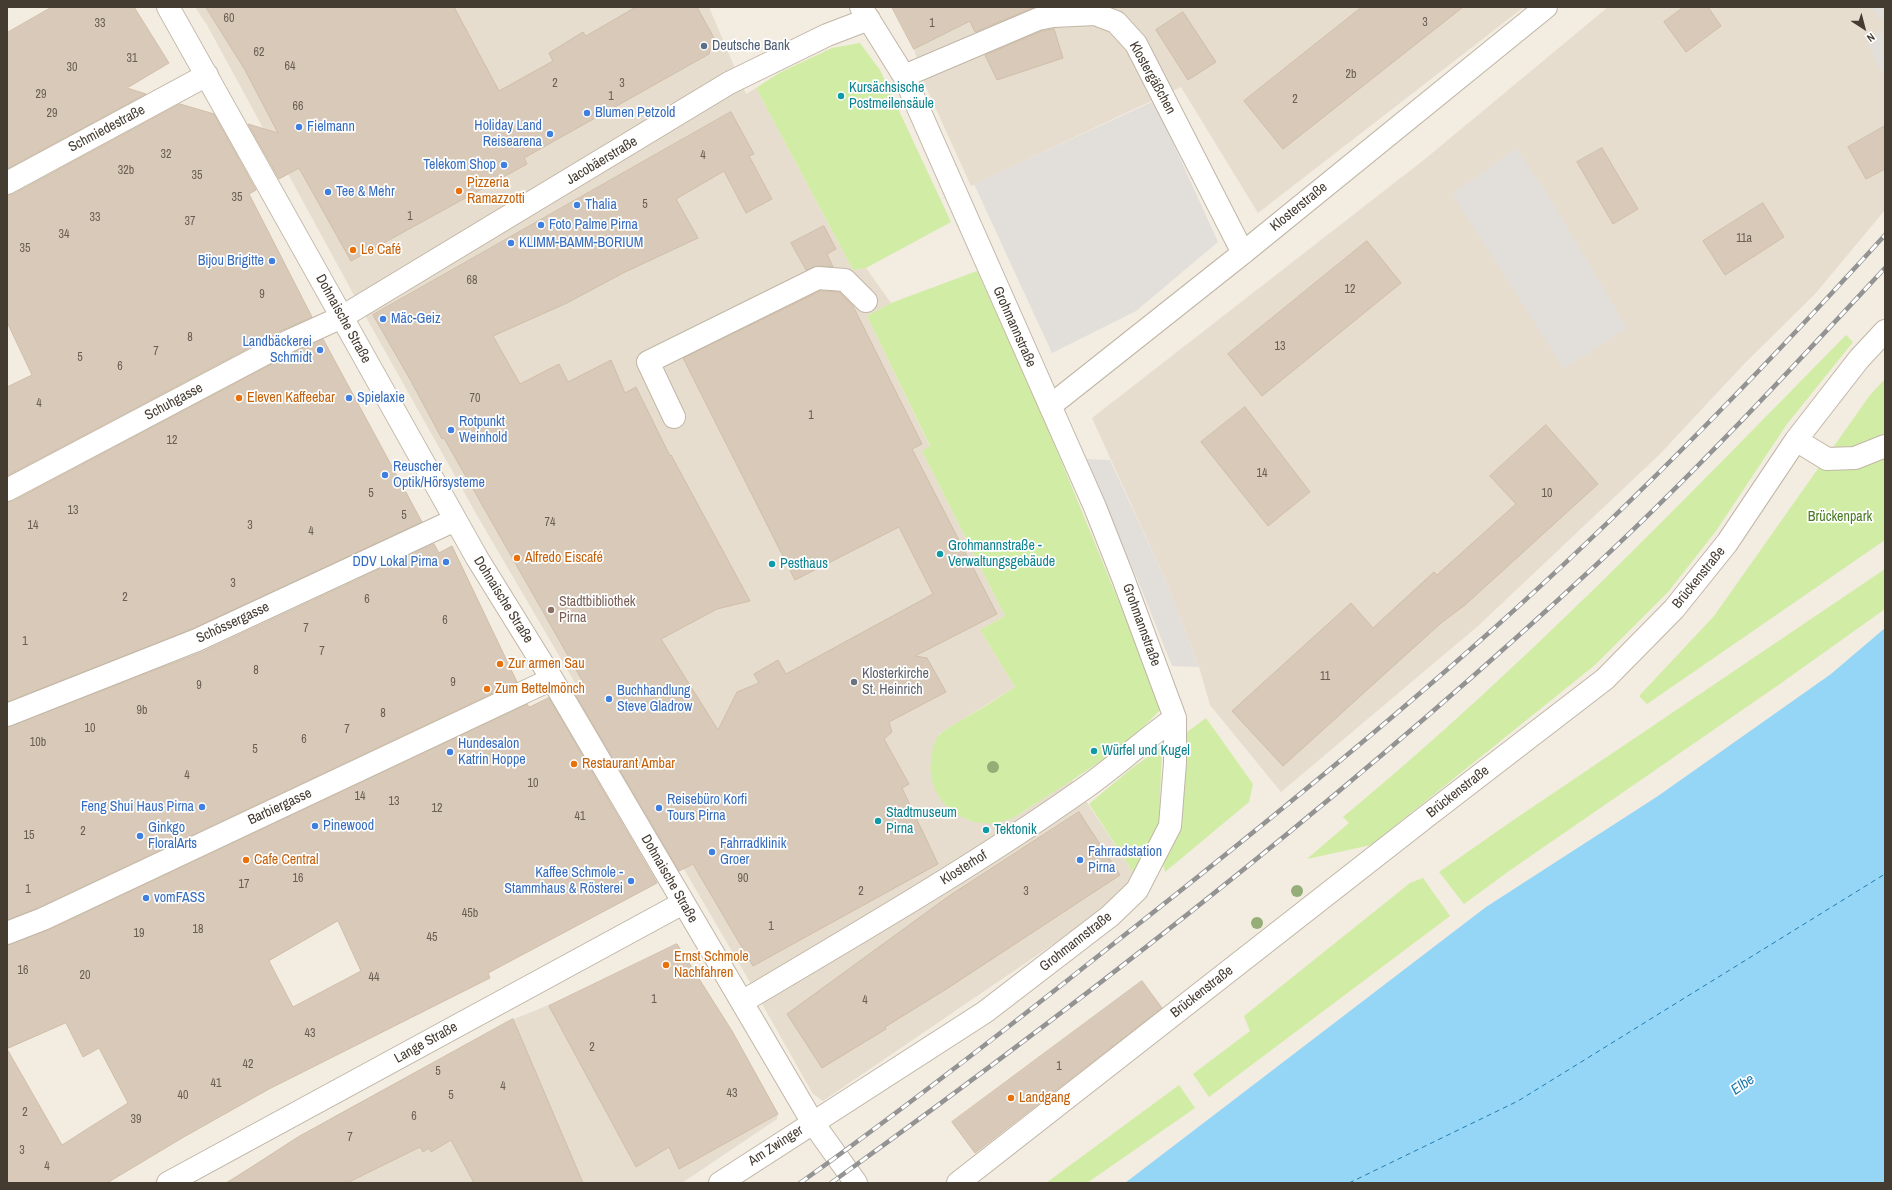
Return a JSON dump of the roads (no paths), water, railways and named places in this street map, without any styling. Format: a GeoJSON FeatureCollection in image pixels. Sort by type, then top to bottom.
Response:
{"type":"FeatureCollection","features":[{"type":"Feature","properties":{"kind":"street","name":"Dohnaische Straße"},"geometry":{"type":"LineString","coordinates":[[168,7],[455,520],[552,679],[813,1122],[856,1183]]}},
{"type":"Feature","properties":{"kind":"street","name":"Klosterstraße"},"geometry":{"type":"LineString","coordinates":[[1050,406],[1244,252],[1546,7]]}},
{"type":"Feature","properties":{"kind":"street","name":"Grohmannstraße"},"geometry":{"type":"LineString","coordinates":[[813,1122],[985,1012],[1110,916],[1137,890],[1170,826],[1175,763],[1175,718],[1124,578],[1095,507],[904,76],[865,13]]}},
{"type":"Feature","properties":{"kind":"street","name":"Jacobäerstraße"},"geometry":{"type":"LineString","coordinates":[[342,317],[729,83],[827,35],[865,13]]}},
{"type":"Feature","properties":{"kind":"street","name":"Klostergäßchen"},"geometry":{"type":"LineString","coordinates":[[904,76],[1038,18],[1070,14],[1112,13],[1116,22],[1136,44],[1244,252]]}},
{"type":"Feature","properties":{"kind":"street","name":"Schmiedestraße"},"geometry":{"type":"LineString","coordinates":[[7,183],[207,75]]}},
{"type":"Feature","properties":{"kind":"street"},"geometry":{"type":"LineString","coordinates":[[674,417],[648,362],[818,278],[845,280],[866,300]]}},
{"type":"Feature","properties":{"kind":"street","name":"Schuhgasse"},"geometry":{"type":"LineString","coordinates":[[7,490],[289,341],[342,317]]}},
{"type":"Feature","properties":{"kind":"street","name":"Brückenstraße"},"geometry":{"type":"LineString","coordinates":[[958,1183],[1421,821],[1606,679],[1674,609],[1727,543],[1796,440],[1859,359],[1885,331]]}},
{"type":"Feature","properties":{"kind":"street"},"geometry":{"type":"LineString","coordinates":[[1796,440],[1827,459],[1855,458],[1885,446]]}},
{"type":"Feature","properties":{"kind":"street","name":"Schössergasse"},"geometry":{"type":"LineString","coordinates":[[7,715],[197,640],[455,520]]}},
{"type":"Feature","properties":{"kind":"street","name":"Barbiergasse"},"geometry":{"type":"LineString","coordinates":[[7,933],[57,913],[552,679]]}},
{"type":"Feature","properties":{"kind":"street","name":"Klosterhof"},"geometry":{"type":"LineString","coordinates":[[742,1002],[961,871],[1080,792],[1147,737],[1175,718]]}},
{"type":"Feature","properties":{"kind":"street","name":"Lange Straße"},"geometry":{"type":"LineString","coordinates":[[168,1183],[683,903]]}},
{"type":"Feature","properties":{"kind":"street","name":"Am Zwinger"},"geometry":{"type":"LineString","coordinates":[[720,1183],[813,1122]]}},
{"type":"Feature","properties":{"kind":"water","name":"Elbe"},"geometry":{"type":"Polygon","coordinates":[[[1885,628],[1885,1183],[1125,1183],[1486,907],[1658,796],[1831,674],[1885,628]]]}},
{"type":"Feature","properties":{"kind":"railway"},"geometry":{"type":"LineString","coordinates":[[800,1183],[960,1064],[1165,903],[1306,789],[1491,631],[1644,488],[1790,338],[1885,235]]}},
{"type":"Feature","properties":{"kind":"railway"},"geometry":{"type":"LineString","coordinates":[[831,1183],[930,1111],[1127,962],[1319,808],[1413,729],[1596,565],[1671,493],[1885,268]]}},
{"type":"Feature","properties":{"kind":"place","name":"Deutsche Bank"},"geometry":{"type":"Point","coordinates":[704,46]}},
{"type":"Feature","properties":{"kind":"place","name":"Kursächsische Postmeilensäule"},"geometry":{"type":"Point","coordinates":[841,96]}},
{"type":"Feature","properties":{"kind":"place","name":"Blumen Petzold"},"geometry":{"type":"Point","coordinates":[587,113]}},
{"type":"Feature","properties":{"kind":"place","name":"Fielmann"},"geometry":{"type":"Point","coordinates":[299,127]}},
{"type":"Feature","properties":{"kind":"place","name":"Holiday Land Reisearena"},"geometry":{"type":"Point","coordinates":[550,134]}},
{"type":"Feature","properties":{"kind":"place","name":"Telekom Shop"},"geometry":{"type":"Point","coordinates":[504,165]}},
{"type":"Feature","properties":{"kind":"place","name":"Pizzeria Ramazzotti"},"geometry":{"type":"Point","coordinates":[459,191]}},
{"type":"Feature","properties":{"kind":"place","name":"Tee & Mehr"},"geometry":{"type":"Point","coordinates":[328,192]}},
{"type":"Feature","properties":{"kind":"place","name":"Thalia"},"geometry":{"type":"Point","coordinates":[577,205]}},
{"type":"Feature","properties":{"kind":"place","name":"Foto Palme Pirna"},"geometry":{"type":"Point","coordinates":[541,225]}},
{"type":"Feature","properties":{"kind":"place","name":"KLIMM-BAMM-BORIUM"},"geometry":{"type":"Point","coordinates":[511,243]}},
{"type":"Feature","properties":{"kind":"place","name":"Le Café"},"geometry":{"type":"Point","coordinates":[353,250]}},
{"type":"Feature","properties":{"kind":"place","name":"Bijou Brigitte"},"geometry":{"type":"Point","coordinates":[272,261]}},
{"type":"Feature","properties":{"kind":"place","name":"Mäc-Geiz"},"geometry":{"type":"Point","coordinates":[383,319]}},
{"type":"Feature","properties":{"kind":"place","name":"Landbäckerei Schmidt"},"geometry":{"type":"Point","coordinates":[320,350]}},
{"type":"Feature","properties":{"kind":"place","name":"Eleven Kaffeebar"},"geometry":{"type":"Point","coordinates":[239,398]}},
{"type":"Feature","properties":{"kind":"place","name":"Spielaxie"},"geometry":{"type":"Point","coordinates":[349,398]}},
{"type":"Feature","properties":{"kind":"place","name":"Rotpunkt Weinhold"},"geometry":{"type":"Point","coordinates":[451,430]}},
{"type":"Feature","properties":{"kind":"place","name":"Reuscher Optik/Hörsysteme"},"geometry":{"type":"Point","coordinates":[385,475]}},
{"type":"Feature","properties":{"kind":"place","name":"Grohmannstraße - Verwaltungsgebäude"},"geometry":{"type":"Point","coordinates":[940,554]}},
{"type":"Feature","properties":{"kind":"place","name":"Alfredo Eiscafé"},"geometry":{"type":"Point","coordinates":[517,558]}},
{"type":"Feature","properties":{"kind":"place","name":"DDV Lokal Pirna"},"geometry":{"type":"Point","coordinates":[446,562]}},
{"type":"Feature","properties":{"kind":"place","name":"Pesthaus"},"geometry":{"type":"Point","coordinates":[772,564]}},
{"type":"Feature","properties":{"kind":"place","name":"Stadtbibliothek Pirna"},"geometry":{"type":"Point","coordinates":[551,610]}},
{"type":"Feature","properties":{"kind":"place","name":"Zur armen Sau"},"geometry":{"type":"Point","coordinates":[500,664]}},
{"type":"Feature","properties":{"kind":"place","name":"Klosterkirche St. Heinrich"},"geometry":{"type":"Point","coordinates":[854,682]}},
{"type":"Feature","properties":{"kind":"place","name":"Zum Bettelmönch"},"geometry":{"type":"Point","coordinates":[487,689]}},
{"type":"Feature","properties":{"kind":"place","name":"Buchhandlung Steve Gladrow"},"geometry":{"type":"Point","coordinates":[609,699]}},
{"type":"Feature","properties":{"kind":"place","name":"Würfel und Kugel"},"geometry":{"type":"Point","coordinates":[1094,751]}},
{"type":"Feature","properties":{"kind":"place","name":"Hundesalon Katrin Hoppe"},"geometry":{"type":"Point","coordinates":[450,752]}},
{"type":"Feature","properties":{"kind":"place","name":"Restaurant Ambar"},"geometry":{"type":"Point","coordinates":[574,764]}},
{"type":"Feature","properties":{"kind":"place","name":"Feng Shui Haus Pirna"},"geometry":{"type":"Point","coordinates":[202,807]}},
{"type":"Feature","properties":{"kind":"place","name":"Reisebüro Korfi Tours Pirna"},"geometry":{"type":"Point","coordinates":[659,808]}},
{"type":"Feature","properties":{"kind":"place","name":"Stadtmuseum Pirna"},"geometry":{"type":"Point","coordinates":[878,821]}},
{"type":"Feature","properties":{"kind":"place","name":"Pinewood"},"geometry":{"type":"Point","coordinates":[315,826]}},
{"type":"Feature","properties":{"kind":"place","name":"Tektonik"},"geometry":{"type":"Point","coordinates":[986,830]}},
{"type":"Feature","properties":{"kind":"place","name":"Ginkgo FloralArts"},"geometry":{"type":"Point","coordinates":[140,836]}},
{"type":"Feature","properties":{"kind":"place","name":"Fahrradklinik Groer"},"geometry":{"type":"Point","coordinates":[712,852]}},
{"type":"Feature","properties":{"kind":"place","name":"Cafe Central"},"geometry":{"type":"Point","coordinates":[246,860]}},
{"type":"Feature","properties":{"kind":"place","name":"Fahrradstation Pirna"},"geometry":{"type":"Point","coordinates":[1080,860]}},
{"type":"Feature","properties":{"kind":"place","name":"Kaffee Schmole - Stammhaus & Rösterei"},"geometry":{"type":"Point","coordinates":[631,881]}},
{"type":"Feature","properties":{"kind":"place","name":"vomFASS"},"geometry":{"type":"Point","coordinates":[146,898]}},
{"type":"Feature","properties":{"kind":"place","name":"Ernst Schmole Nachfahren"},"geometry":{"type":"Point","coordinates":[666,965]}},
{"type":"Feature","properties":{"kind":"place","name":"Landgang"},"geometry":{"type":"Point","coordinates":[1011,1098]}},
{"type":"Feature","properties":{"kind":"park label","name":"Brückenpark"},"geometry":{"type":"Point","coordinates":[1840,517]}}]}
